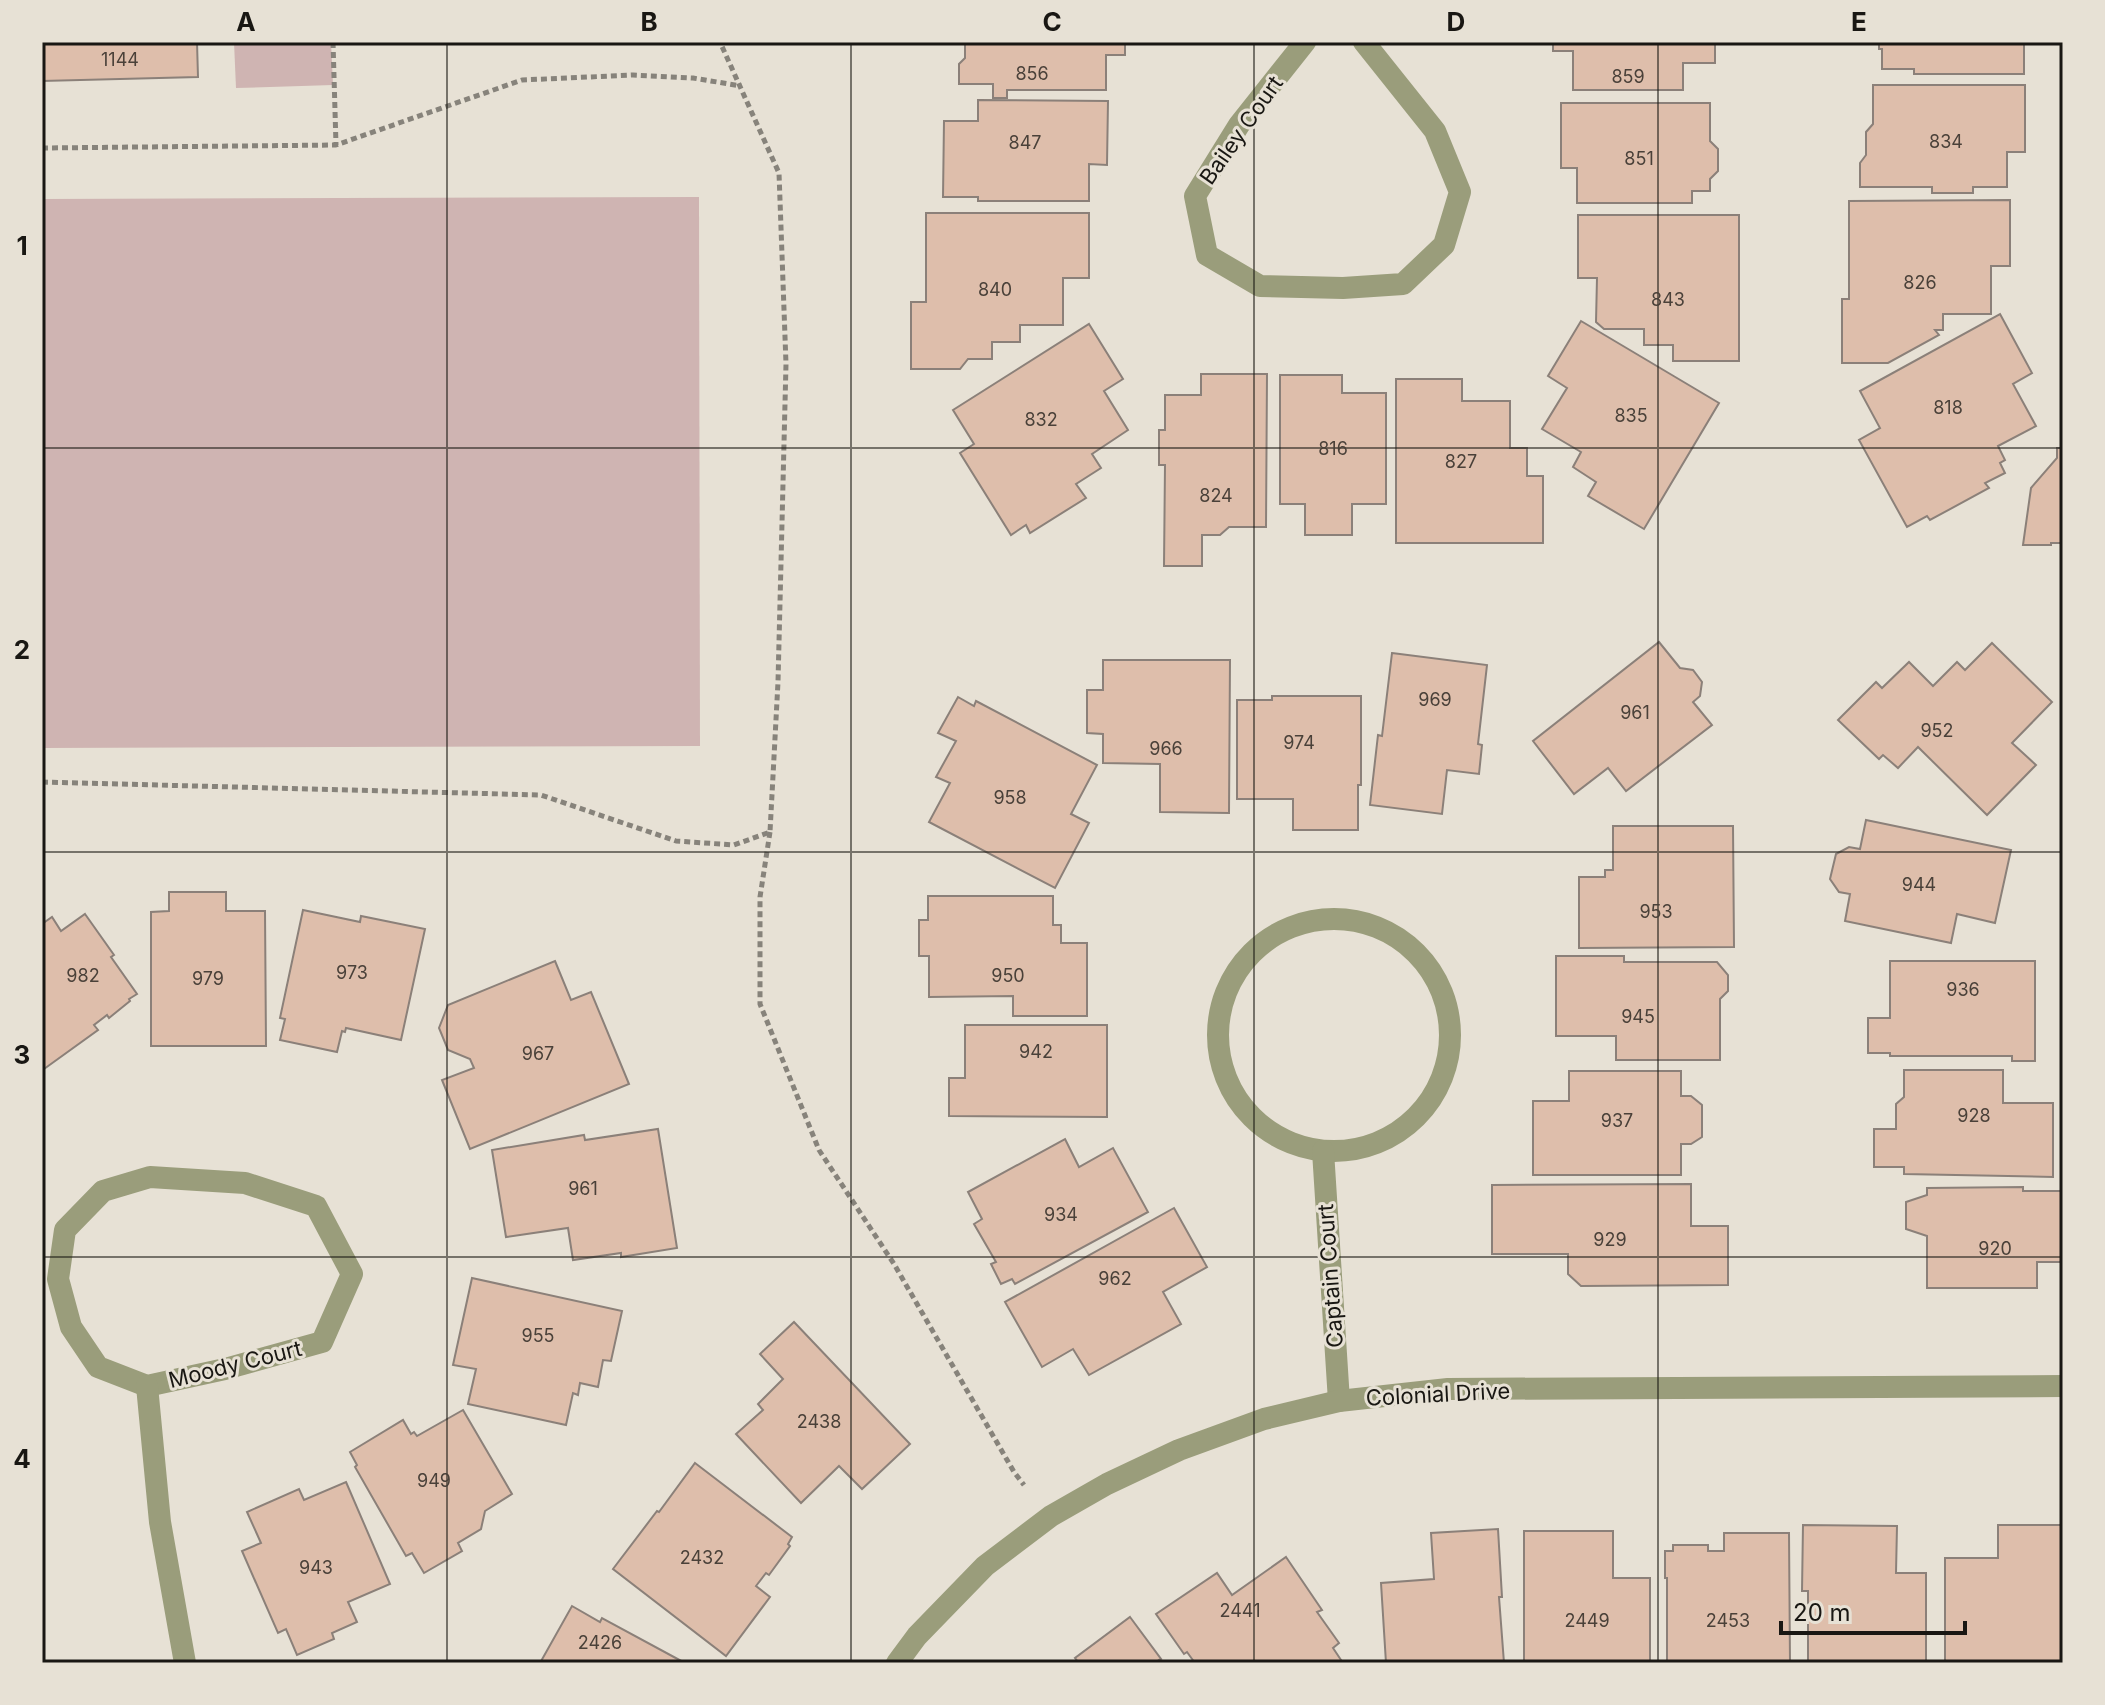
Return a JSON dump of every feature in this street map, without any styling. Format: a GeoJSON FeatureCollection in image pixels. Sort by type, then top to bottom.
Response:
{"type":"FeatureCollection","features":[{"type":"Feature","properties":{"kind":"street","name":"Bailey Court"},"geometry":{"type":"LineString","coordinates":[[1305,42],[1239,125],[1195,196],[1207,255],[1260,286],[1343,288],[1403,284],[1444,245],[1460,192],[1435,131],[1364,42]]}},
{"type":"Feature","properties":{"kind":"street"},"geometry":{"type":"LineString","coordinates":[[1340,919],[1379,927],[1409,947],[1426,965],[1434,975],[1447,1008],[1450,1045],[1441,1081],[1422,1112],[1393,1135],[1359,1149],[1323,1151],[1284,1141],[1252,1118],[1229,1085],[1218,1046],[1221,1007],[1237,970],[1264,941],[1300,923],[1340,919]]}},
{"type":"Feature","properties":{"kind":"street","name":"Captain Court"},"geometry":{"type":"LineString","coordinates":[[1323,1151],[1339,1401]]}},
{"type":"Feature","properties":{"kind":"street","name":"Moody Court"},"geometry":{"type":"LineString","coordinates":[[150,1177],[245,1183],[316,1206],[352,1274],[322,1342],[225,1369],[147,1386],[98,1367],[71,1327],[58,1279],[65,1230],[103,1191],[150,1177]]}},
{"type":"Feature","properties":{"kind":"street","name":"Moody Court"},"geometry":{"type":"LineString","coordinates":[[147,1386],[160,1522],[185,1663]]}},
{"type":"Feature","properties":{"kind":"street","name":"Colonial Drive"},"geometry":{"type":"LineString","coordinates":[[897,1663],[917,1636],[985,1566],[1051,1516],[1107,1484],[1179,1450],[1264,1419],[1339,1401],[1448,1389],[2063,1386]]}},
{"type":"Feature","properties":{"kind":"path"},"geometry":{"type":"LineString","coordinates":[[333,42],[336,145]]}},
{"type":"Feature","properties":{"kind":"path"},"geometry":{"type":"LineString","coordinates":[[720,42],[779,173],[786,364],[778,682],[770,832],[760,897],[760,1004],[819,1150],[894,1264],[1014,1472],[1051,1516]]}},
{"type":"Feature","properties":{"kind":"path"},"geometry":{"type":"LineString","coordinates":[[42,148],[336,145],[522,80],[633,75],[693,78],[741,86]]}},
{"type":"Feature","properties":{"kind":"path"},"geometry":{"type":"LineString","coordinates":[[42,782],[541,795],[676,841],[734,845],[770,832]]}},
{"type":"Feature","properties":{"kind":"shaded area"},"geometry":{"type":"Polygon","coordinates":[[[234,42],[331,42],[333,85],[236,88],[234,42]]]}},
{"type":"Feature","properties":{"kind":"shaded area"},"geometry":{"type":"Polygon","coordinates":[[[699,197],[700,746],[42,748],[42,199],[699,197]]]}},
{"type":"Feature","properties":{"kind":"building"},"geometry":{"type":"Polygon","coordinates":[[[42,42],[197,42],[198,77],[42,81],[42,42]]]}},
{"type":"Feature","properties":{"kind":"building"},"geometry":{"type":"Polygon","coordinates":[[[965,42],[1125,42],[1125,55],[1106,55],[1106,90],[1007,90],[1007,98],[993,98],[993,84],[959,84],[959,64],[965,58],[965,42]]]}},
{"type":"Feature","properties":{"kind":"building"},"geometry":{"type":"Polygon","coordinates":[[[1553,42],[1715,42],[1715,63],[1683,63],[1683,90],[1573,90],[1573,51],[1553,51],[1553,42]]]}},
{"type":"Feature","properties":{"kind":"building"},"geometry":{"type":"Polygon","coordinates":[[[1879,42],[2024,42],[2024,74],[1914,74],[1914,69],[1882,69],[1879,42]]]}},
{"type":"Feature","properties":{"kind":"building"},"geometry":{"type":"Polygon","coordinates":[[[1873,85],[2025,85],[2025,152],[2007,152],[2007,187],[1973,187],[1973,193],[1932,193],[1932,187],[1860,187],[1860,163],[1866,155],[1866,132],[1873,124],[1873,85]]]}},
{"type":"Feature","properties":{"kind":"building"},"geometry":{"type":"Polygon","coordinates":[[[978,100],[1108,101],[1107,165],[1089,164],[1089,201],[978,201],[978,197],[943,197],[944,121],[978,121],[978,100]]]}},
{"type":"Feature","properties":{"kind":"building"},"geometry":{"type":"Polygon","coordinates":[[[1561,103],[1710,103],[1710,141],[1718,149],[1718,171],[1710,179],[1710,191],[1692,191],[1692,203],[1577,203],[1577,168],[1561,168],[1561,103]]]}},
{"type":"Feature","properties":{"kind":"building"},"geometry":{"type":"Polygon","coordinates":[[[2010,200],[2010,266],[1991,266],[1991,314],[1943,314],[1943,330],[1935,330],[1939,335],[1888,363],[1842,363],[1842,299],[1849,299],[1849,201],[2010,200]]]}},
{"type":"Feature","properties":{"kind":"building"},"geometry":{"type":"Polygon","coordinates":[[[926,213],[1089,213],[1089,278],[1063,278],[1063,325],[1020,325],[1020,342],[992,342],[992,359],[968,359],[960,369],[911,369],[911,302],[926,302],[926,213]]]}},
{"type":"Feature","properties":{"kind":"building"},"geometry":{"type":"Polygon","coordinates":[[[1578,215],[1739,215],[1739,361],[1673,361],[1673,345],[1644,345],[1644,329],[1604,329],[1596,322],[1597,278],[1578,278],[1578,215]]]}},
{"type":"Feature","properties":{"kind":"building"},"geometry":{"type":"Polygon","coordinates":[[[2000,314],[2032,373],[2013,384],[2036,426],[1998,446],[2005,460],[2000,463],[2005,473],[1985,483],[1989,488],[1930,520],[1927,516],[1907,527],[1859,440],[1880,428],[1860,391],[2000,314]]]}},
{"type":"Feature","properties":{"kind":"building"},"geometry":{"type":"Polygon","coordinates":[[[1581,321],[1719,403],[1644,529],[1588,496],[1596,482],[1573,467],[1581,452],[1542,429],[1567,388],[1548,376],[1581,321]]]}},
{"type":"Feature","properties":{"kind":"building"},"geometry":{"type":"Polygon","coordinates":[[[1089,324],[1123,379],[1104,391],[1128,430],[1092,454],[1101,468],[1076,484],[1086,498],[1030,533],[1026,525],[1011,535],[960,453],[974,444],[953,410],[1089,324]]]}},
{"type":"Feature","properties":{"kind":"building"},"geometry":{"type":"Polygon","coordinates":[[[1201,374],[1267,374],[1266,527],[1229,527],[1220,535],[1202,535],[1202,566],[1164,566],[1165,465],[1159,465],[1159,430],[1165,430],[1165,395],[1201,395],[1201,374]]]}},
{"type":"Feature","properties":{"kind":"building"},"geometry":{"type":"Polygon","coordinates":[[[1280,375],[1342,375],[1342,393],[1386,393],[1386,504],[1352,504],[1352,535],[1305,535],[1305,504],[1280,504],[1280,375]]]}},
{"type":"Feature","properties":{"kind":"building"},"geometry":{"type":"Polygon","coordinates":[[[1396,379],[1462,379],[1462,401],[1510,401],[1510,448],[1527,448],[1527,476],[1543,476],[1543,543],[1396,543],[1396,379]]]}},
{"type":"Feature","properties":{"kind":"building"},"geometry":{"type":"Polygon","coordinates":[[[2057,448],[2063,448],[2063,543],[2023,545],[2031,488],[2057,458],[2057,448]]]}},
{"type":"Feature","properties":{"kind":"building"},"geometry":{"type":"Polygon","coordinates":[[[1659,642],[1680,668],[1693,670],[1702,682],[1700,696],[1693,702],[1712,725],[1626,791],[1608,768],[1574,794],[1533,741],[1659,642]]]}},
{"type":"Feature","properties":{"kind":"building"},"geometry":{"type":"Polygon","coordinates":[[[1992,643],[2052,702],[2012,743],[2036,765],[1987,815],[1918,747],[1898,768],[1883,755],[1879,759],[1838,720],[1876,682],[1882,688],[1909,662],[1933,686],[1957,662],[1965,670],[1992,643]]]}},
{"type":"Feature","properties":{"kind":"building"},"geometry":{"type":"Polygon","coordinates":[[[1392,653],[1487,665],[1478,744],[1482,745],[1479,774],[1447,770],[1442,814],[1370,805],[1392,653]]]}},
{"type":"Feature","properties":{"kind":"building"},"geometry":{"type":"Polygon","coordinates":[[[1103,660],[1230,660],[1229,813],[1160,812],[1160,764],[1103,763],[1103,734],[1087,733],[1087,690],[1103,690],[1103,660]]]}},
{"type":"Feature","properties":{"kind":"building"},"geometry":{"type":"Polygon","coordinates":[[[1272,696],[1361,696],[1358,830],[1293,830],[1293,799],[1237,799],[1237,700],[1272,700],[1272,696]]]}},
{"type":"Feature","properties":{"kind":"building"},"geometry":{"type":"Polygon","coordinates":[[[958,697],[974,706],[976,701],[1097,765],[1071,814],[1089,823],[1055,888],[929,822],[950,783],[936,777],[956,741],[938,733],[958,697]]]}},
{"type":"Feature","properties":{"kind":"building"},"geometry":{"type":"Polygon","coordinates":[[[1866,820],[2011,850],[1995,923],[1957,914],[1951,943],[1845,921],[1850,894],[1839,892],[1830,879],[1836,854],[1849,847],[1860,849],[1866,820]]]}},
{"type":"Feature","properties":{"kind":"building"},"geometry":{"type":"Polygon","coordinates":[[[1613,826],[1733,826],[1734,947],[1579,948],[1579,877],[1605,877],[1605,870],[1613,870],[1613,826]]]}},
{"type":"Feature","properties":{"kind":"building"},"geometry":{"type":"Polygon","coordinates":[[[169,892],[226,892],[226,911],[265,911],[266,1046],[151,1046],[151,912],[169,911],[169,892]]]}},
{"type":"Feature","properties":{"kind":"building"},"geometry":{"type":"Polygon","coordinates":[[[928,896],[1053,896],[1053,925],[1061,925],[1061,943],[1087,943],[1087,1016],[1013,1016],[1013,996],[929,997],[929,956],[919,956],[919,920],[928,920],[928,896]]]}},
{"type":"Feature","properties":{"kind":"building"},"geometry":{"type":"Polygon","coordinates":[[[303,910],[360,922],[361,916],[425,929],[401,1040],[346,1028],[345,1032],[342,1031],[337,1052],[280,1040],[285,1019],[280,1018],[303,910]]]}},
{"type":"Feature","properties":{"kind":"building"},"geometry":{"type":"Polygon","coordinates":[[[85,914],[137,994],[109,1018],[107,1015],[94,1025],[98,1030],[44,1069],[42,924],[52,917],[61,931],[85,914]]]}},
{"type":"Feature","properties":{"kind":"building"},"geometry":{"type":"Polygon","coordinates":[[[1556,956],[1624,956],[1624,962],[1717,962],[1728,975],[1728,991],[1720,999],[1720,1060],[1616,1060],[1616,1036],[1556,1036],[1556,956]]]}},
{"type":"Feature","properties":{"kind":"building"},"geometry":{"type":"Polygon","coordinates":[[[555,961],[571,1000],[591,992],[629,1084],[470,1149],[442,1080],[474,1068],[470,1059],[448,1050],[439,1028],[448,1005],[555,961]]]}},
{"type":"Feature","properties":{"kind":"building"},"geometry":{"type":"Polygon","coordinates":[[[1890,961],[2035,961],[2035,1061],[2012,1061],[2012,1056],[1890,1056],[1890,1053],[1868,1053],[1868,1018],[1890,1018],[1890,961]]]}},
{"type":"Feature","properties":{"kind":"building"},"geometry":{"type":"Polygon","coordinates":[[[965,1025],[1107,1025],[1107,1117],[949,1116],[949,1078],[965,1078],[965,1025]]]}},
{"type":"Feature","properties":{"kind":"building"},"geometry":{"type":"Polygon","coordinates":[[[1904,1070],[2003,1070],[2003,1103],[2053,1103],[2053,1177],[1904,1174],[1904,1167],[1874,1167],[1874,1129],[1896,1129],[1896,1104],[1904,1097],[1904,1070]]]}},
{"type":"Feature","properties":{"kind":"building"},"geometry":{"type":"Polygon","coordinates":[[[1569,1071],[1681,1071],[1681,1096],[1691,1096],[1702,1105],[1702,1137],[1691,1144],[1681,1144],[1681,1175],[1533,1175],[1533,1101],[1569,1101],[1569,1071]]]}},
{"type":"Feature","properties":{"kind":"building"},"geometry":{"type":"Polygon","coordinates":[[[658,1129],[677,1248],[621,1257],[621,1253],[573,1260],[568,1228],[506,1237],[492,1150],[584,1135],[585,1140],[658,1129]]]}},
{"type":"Feature","properties":{"kind":"building"},"geometry":{"type":"Polygon","coordinates":[[[1065,1139],[1079,1167],[1113,1148],[1148,1212],[1015,1284],[1012,1279],[1001,1284],[991,1264],[996,1262],[974,1224],[982,1219],[968,1192],[1065,1139]]]}},
{"type":"Feature","properties":{"kind":"building"},"geometry":{"type":"Polygon","coordinates":[[[1691,1184],[1691,1226],[1728,1226],[1728,1285],[1581,1286],[1568,1274],[1568,1254],[1492,1254],[1492,1185],[1691,1184]]]}},
{"type":"Feature","properties":{"kind":"building"},"geometry":{"type":"Polygon","coordinates":[[[2023,1187],[2023,1191],[2063,1191],[2063,1262],[2037,1262],[2037,1288],[1927,1288],[1927,1236],[1906,1229],[1906,1202],[1927,1195],[1927,1188],[2023,1187]]]}},
{"type":"Feature","properties":{"kind":"building"},"geometry":{"type":"Polygon","coordinates":[[[1174,1208],[1207,1267],[1163,1292],[1181,1324],[1089,1375],[1073,1349],[1042,1367],[1005,1302],[1174,1208]]]}},
{"type":"Feature","properties":{"kind":"building"},"geometry":{"type":"Polygon","coordinates":[[[472,1278],[622,1311],[611,1361],[603,1360],[598,1387],[580,1383],[578,1395],[573,1393],[566,1425],[468,1404],[476,1369],[453,1365],[472,1278]]]}},
{"type":"Feature","properties":{"kind":"building"},"geometry":{"type":"Polygon","coordinates":[[[794,1322],[910,1444],[862,1489],[839,1466],[801,1503],[736,1434],[763,1410],[758,1404],[783,1379],[760,1354],[794,1322]]]}},
{"type":"Feature","properties":{"kind":"building"},"geometry":{"type":"Polygon","coordinates":[[[463,1410],[512,1494],[485,1511],[481,1529],[458,1543],[462,1551],[424,1573],[412,1553],[406,1556],[355,1467],[357,1465],[350,1452],[403,1420],[411,1434],[414,1432],[417,1436],[463,1410]]]}},
{"type":"Feature","properties":{"kind":"building"},"geometry":{"type":"Polygon","coordinates":[[[695,1463],[792,1537],[790,1546],[769,1575],[766,1573],[756,1586],[770,1597],[726,1656],[613,1569],[695,1463]]]}},
{"type":"Feature","properties":{"kind":"building"},"geometry":{"type":"Polygon","coordinates":[[[346,1482],[390,1584],[348,1602],[357,1622],[332,1633],[334,1639],[297,1655],[286,1629],[278,1633],[242,1551],[261,1543],[247,1512],[299,1489],[304,1500],[346,1482]]]}},
{"type":"Feature","properties":{"kind":"building"},"geometry":{"type":"Polygon","coordinates":[[[1803,1525],[1897,1526],[1896,1573],[1926,1573],[1926,1663],[1808,1663],[1808,1591],[1802,1591],[1803,1525]]]}},
{"type":"Feature","properties":{"kind":"building"},"geometry":{"type":"Polygon","coordinates":[[[1998,1525],[2063,1525],[2063,1663],[1945,1663],[1945,1558],[1998,1558],[1998,1525]]]}},
{"type":"Feature","properties":{"kind":"building"},"geometry":{"type":"Polygon","coordinates":[[[1498,1529],[1504,1663],[1386,1663],[1381,1583],[1434,1579],[1431,1533],[1498,1529]]]}},
{"type":"Feature","properties":{"kind":"building"},"geometry":{"type":"Polygon","coordinates":[[[1524,1531],[1613,1531],[1613,1578],[1650,1578],[1650,1663],[1524,1663],[1524,1531]]]}},
{"type":"Feature","properties":{"kind":"building"},"geometry":{"type":"Polygon","coordinates":[[[1724,1533],[1789,1533],[1790,1663],[1667,1663],[1665,1551],[1673,1551],[1673,1545],[1708,1545],[1708,1551],[1724,1551],[1724,1533]]]}},
{"type":"Feature","properties":{"kind":"building"},"geometry":{"type":"Polygon","coordinates":[[[1286,1557],[1322,1610],[1317,1612],[1339,1643],[1333,1648],[1343,1663],[1195,1663],[1187,1652],[1184,1654],[1156,1614],[1217,1573],[1232,1595],[1286,1557]]]}},
{"type":"Feature","properties":{"kind":"building"},"geometry":{"type":"Polygon","coordinates":[[[572,1606],[600,1622],[602,1618],[685,1663],[540,1663],[572,1606]]]}},
{"type":"Feature","properties":{"kind":"building"},"geometry":{"type":"Polygon","coordinates":[[[1130,1617],[1161,1663],[1079,1663],[1075,1658],[1130,1617]]]}}]}
